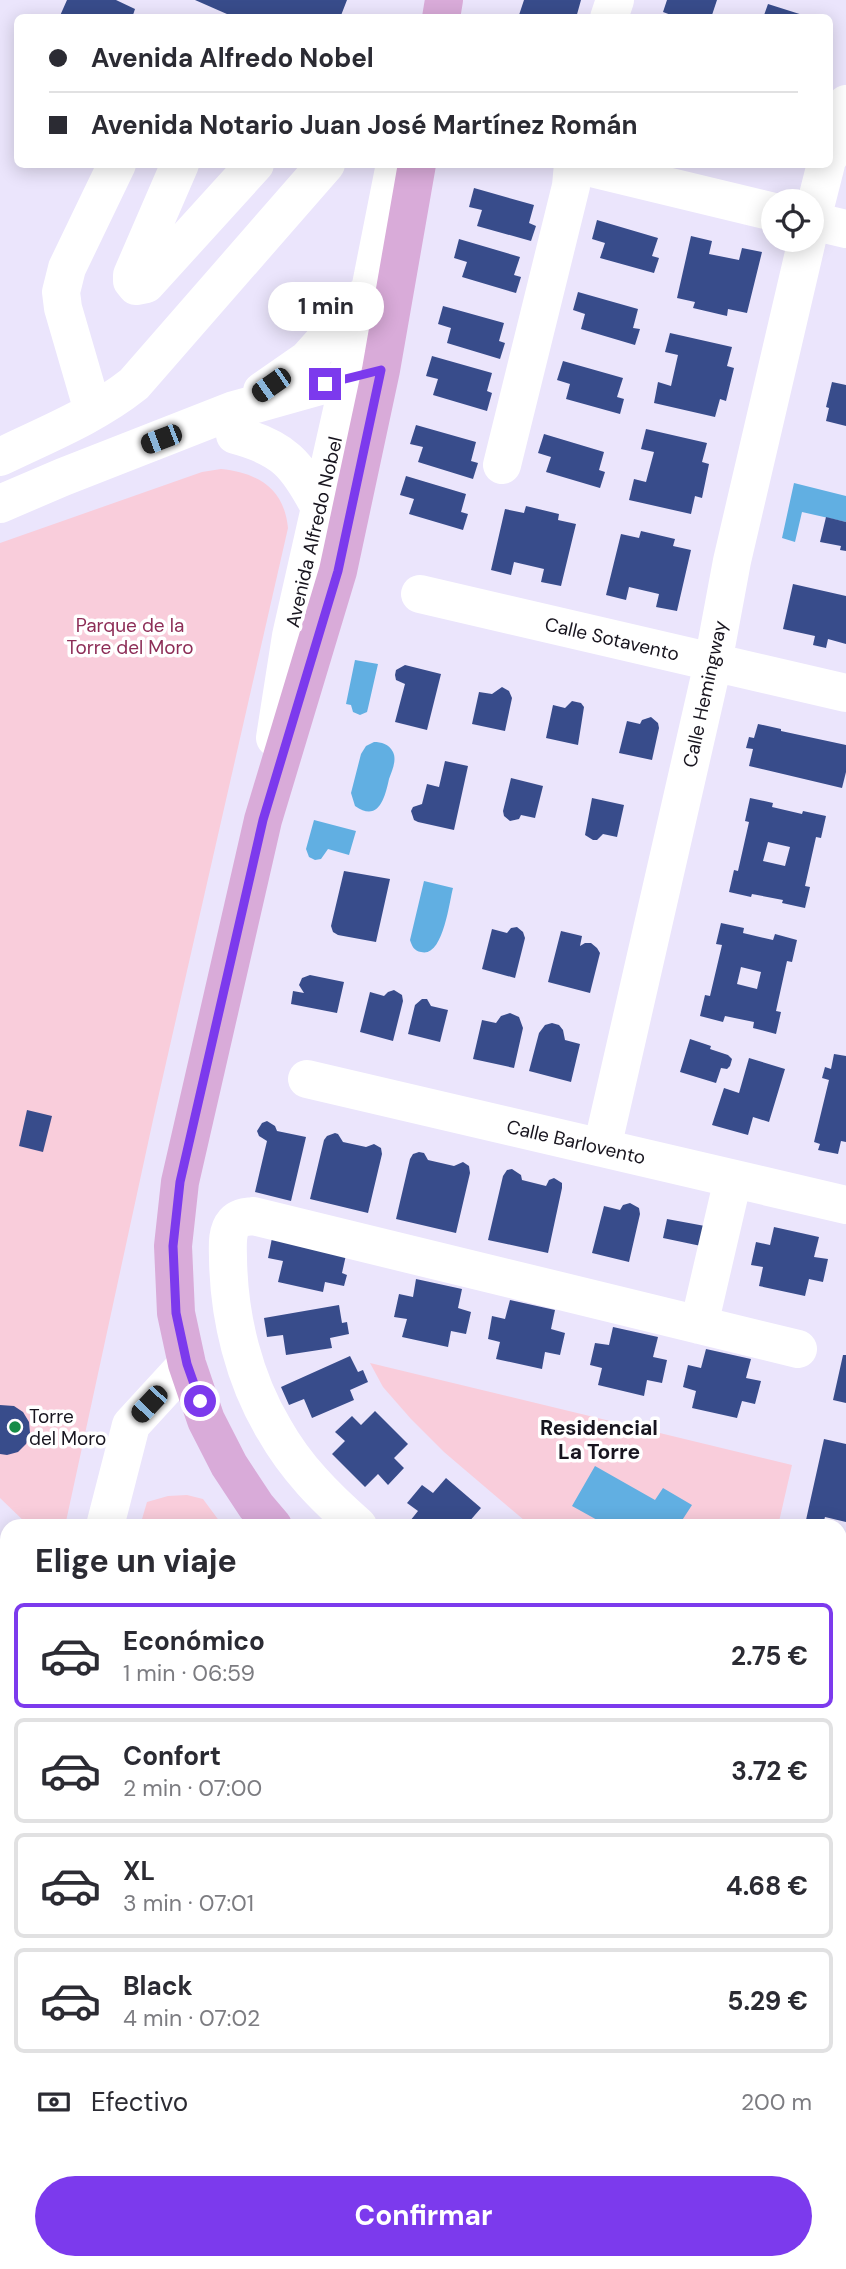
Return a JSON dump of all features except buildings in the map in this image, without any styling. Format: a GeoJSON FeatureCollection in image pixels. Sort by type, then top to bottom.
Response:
{"type":"FeatureCollection","features":[{"type":"Feature","properties":{"kind":"main road","name":"Avenida Alfredo Nobel"},"geometry":{"type":"LineString","coordinates":[[267,1519],[229,1465],[206,1420],[187,1364],[176,1313],[173,1246],[180,1182],[263,820],[338,571],[361,390],[416,168]]}},
{"type":"Feature","properties":{"kind":"street"},"geometry":{"type":"LineString","coordinates":[[833,145],[846,103]]}},
{"type":"Feature","properties":{"kind":"street"},"geometry":{"type":"LineString","coordinates":[[93,411],[63,308],[61,292],[67,268],[115,168]]}},
{"type":"Feature","properties":{"kind":"street"},"geometry":{"type":"LineString","coordinates":[[178,168],[132,275],[136,286],[146,284],[251,168]]}},
{"type":"Feature","properties":{"kind":"street"},"geometry":{"type":"LineString","coordinates":[[0,457],[93,411],[134,384],[323,168]]}},
{"type":"Feature","properties":{"kind":"street","name":"Avenida Alfredo Nobel"},"geometry":{"type":"LineString","coordinates":[[263,820],[291,636],[320,508],[361,390],[370,290],[394,168]]}},
{"type":"Feature","properties":{"kind":"street"},"geometry":{"type":"LineString","coordinates":[[502,465],[573,168]]}},
{"type":"Feature","properties":{"kind":"street"},"geometry":{"type":"LineString","coordinates":[[591,168],[761,209]]}},
{"type":"Feature","properties":{"kind":"street"},"geometry":{"type":"LineString","coordinates":[[820,189],[825,168]]}},
{"type":"Feature","properties":{"kind":"street"},"geometry":{"type":"LineString","coordinates":[[824,223],[846,229]]}},
{"type":"Feature","properties":{"kind":"street","name":"Calle Hemingway"},"geometry":{"type":"LineString","coordinates":[[602,1148],[713,663],[732,561],[804,252]]}},
{"type":"Feature","properties":{"kind":"street"},"geometry":{"type":"LineString","coordinates":[[234,423],[308,359],[370,290]]}},
{"type":"Feature","properties":{"kind":"street"},"geometry":{"type":"LineString","coordinates":[[3,503],[234,423],[361,390]]}},
{"type":"Feature","properties":{"kind":"street"},"geometry":{"type":"LineString","coordinates":[[234,423],[276,450],[300,472],[320,508]]}},
{"type":"Feature","properties":{"kind":"street","name":"Calle Sotavento"},"geometry":{"type":"LineString","coordinates":[[420,594],[846,693]]}},
{"type":"Feature","properties":{"kind":"street","name":"Calle Barlovento"},"geometry":{"type":"LineString","coordinates":[[307,1079],[846,1205]]}},
{"type":"Feature","properties":{"kind":"street"},"geometry":{"type":"LineString","coordinates":[[699,1325],[733,1178]]}},
{"type":"Feature","properties":{"kind":"street"},"geometry":{"type":"LineString","coordinates":[[350,1519],[311,1483],[291,1457],[273,1428],[246,1367],[231,1302],[228,1268],[229,1234],[233,1224],[242,1217],[253,1216],[798,1349]]}},
{"type":"Feature","properties":{"kind":"street"},"geometry":{"type":"LineString","coordinates":[[107,1519],[131,1424],[187,1364]]}},
{"type":"Feature","properties":{"kind":"green space","name":"Parque de la Torre del Moro"},"geometry":{"type":"Polygon","coordinates":[[[221,469],[234,471],[247,474],[267,485],[281,502],[288,528],[153,1120],[67,1519],[22,1519],[0,1498],[0,543],[202,472],[221,469]]]}},
{"type":"Feature","properties":{"kind":"green space"},"geometry":{"type":"Polygon","coordinates":[[[370,1363],[792,1465],[780,1519],[523,1519],[444,1452],[383,1387],[370,1363]]]}},
{"type":"Feature","properties":{"kind":"green space"},"geometry":{"type":"Polygon","coordinates":[[[187,1495],[203,1499],[218,1519],[142,1519],[147,1502],[168,1496],[187,1495]]]}},
{"type":"Feature","properties":{"kind":"water"},"geometry":{"type":"Polygon","coordinates":[[[794,483],[846,496],[846,522],[802,512],[795,542],[782,538],[794,483]]]}},
{"type":"Feature","properties":{"kind":"water"},"geometry":{"type":"Polygon","coordinates":[[[355,660],[378,664],[367,712],[360,715],[353,712],[351,705],[346,704],[355,660]]]}},
{"type":"Feature","properties":{"kind":"water"},"geometry":{"type":"Polygon","coordinates":[[[374,742],[389,747],[394,755],[394,762],[383,800],[380,806],[370,811],[355,806],[351,793],[361,754],[366,746],[374,742]]]}},
{"type":"Feature","properties":{"kind":"water"},"geometry":{"type":"Polygon","coordinates":[[[314,820],[356,831],[349,855],[328,849],[321,859],[309,857],[306,849],[314,820]]]}},
{"type":"Feature","properties":{"kind":"water"},"geometry":{"type":"Polygon","coordinates":[[[424,881],[453,888],[444,928],[435,947],[429,952],[415,949],[410,940],[424,881]]]}},
{"type":"Feature","properties":{"kind":"water"},"geometry":{"type":"Polygon","coordinates":[[[595,1466],[655,1500],[663,1488],[692,1505],[683,1519],[595,1519],[572,1506],[595,1466]]]}},
{"type":"Feature","properties":{"kind":"place","name":"Torre del Moro"},"geometry":{"type":"Point","coordinates":[15,1427]}},
{"type":"Feature","properties":{"kind":"district","name":"Residencial La Torre"},"geometry":{"type":"Point","coordinates":[599,1440]}},
{"type":"Feature","properties":{"kind":"route"},"geometry":{"type":"LineString","coordinates":[[200,1401],[187,1364],[176,1313],[173,1246],[180,1182],[263,820],[338,571],[381,370],[325,384]]}}]}
